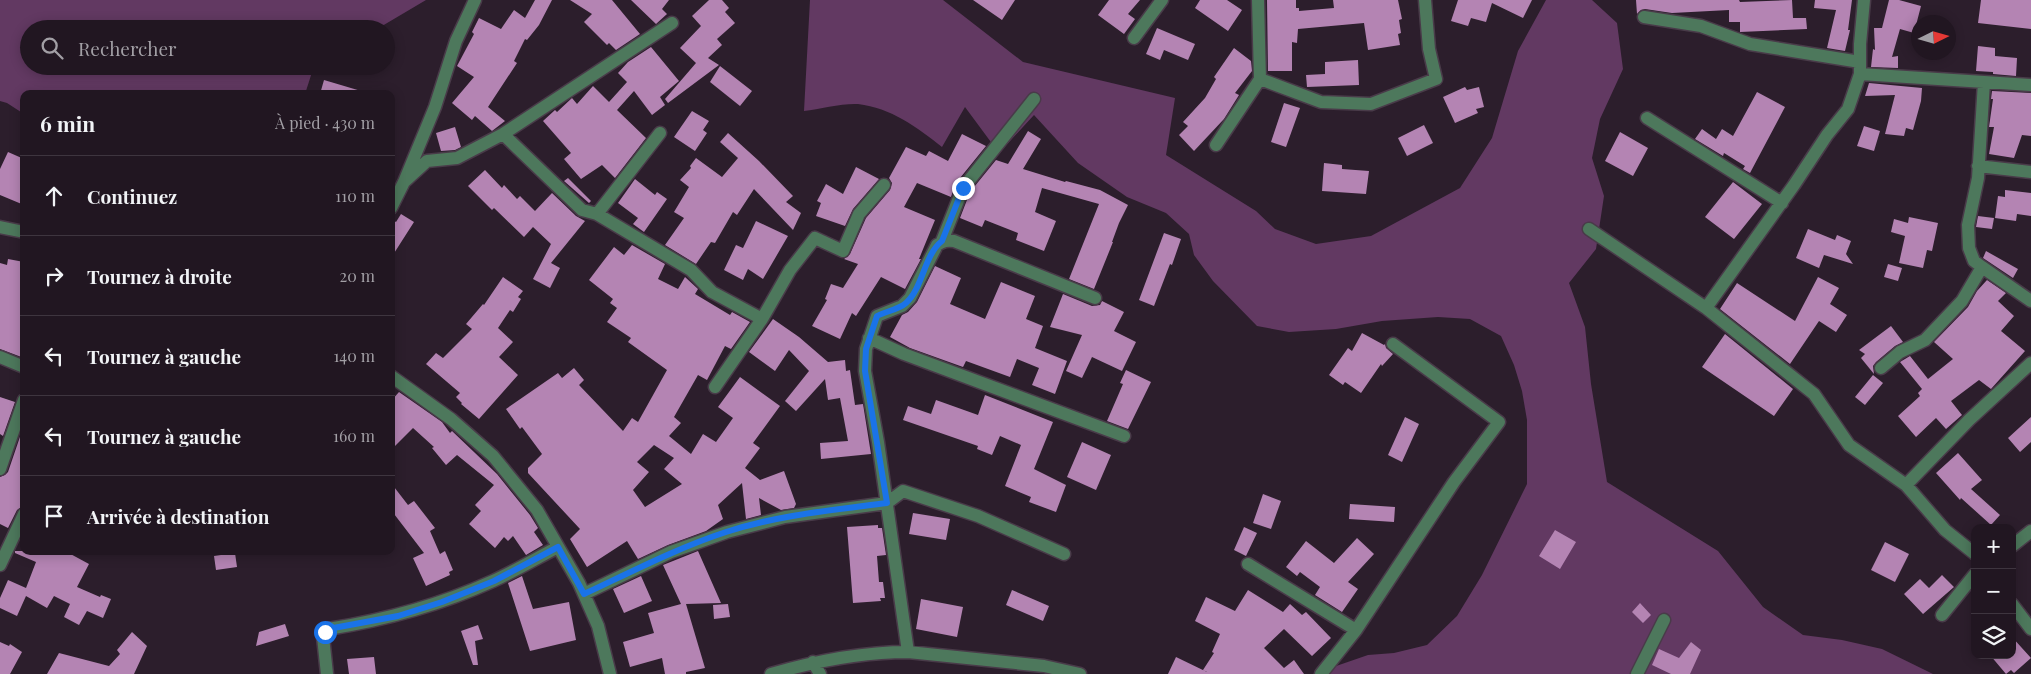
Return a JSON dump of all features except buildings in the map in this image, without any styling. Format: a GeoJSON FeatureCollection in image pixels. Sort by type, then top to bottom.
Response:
{"type":"FeatureCollection","features":[{"type":"Feature","properties":{"kind":"street"},"geometry":{"type":"LineString","coordinates":[[395,200],[435,108],[456,41],[475,0]]}},
{"type":"Feature","properties":{"kind":"street"},"geometry":{"type":"LineString","coordinates":[[1134,38],[1162,0]]}},
{"type":"Feature","properties":{"kind":"street"},"geometry":{"type":"LineString","coordinates":[[1216,145],[1260,79],[1258,0]]}},
{"type":"Feature","properties":{"kind":"street"},"geometry":{"type":"LineString","coordinates":[[1260,79],[1321,102],[1371,104],[1436,79],[1429,49],[1426,0]]}},
{"type":"Feature","properties":{"kind":"street"},"geometry":{"type":"LineString","coordinates":[[1706,308],[1782,203],[1827,135],[1848,109],[1860,68],[1864,0]]}},
{"type":"Feature","properties":{"kind":"street"},"geometry":{"type":"LineString","coordinates":[[1644,17],[1700,26],[1750,44],[1860,68],[1984,82],[2031,85]]}},
{"type":"Feature","properties":{"kind":"street"},"geometry":{"type":"LineString","coordinates":[[404,182],[427,161],[457,158],[503,134],[672,23]]}},
{"type":"Feature","properties":{"kind":"street"},"geometry":{"type":"LineString","coordinates":[[1984,82],[1976,192],[1970,211],[1969,248],[1974,260],[1982,268],[2031,300]]}},
{"type":"Feature","properties":{"kind":"street"},"geometry":{"type":"LineString","coordinates":[[908,652],[887,503],[865,371],[866,349],[877,316],[902,306],[910,298],[937,245],[942,241],[963,188],[1034,99]]}},
{"type":"Feature","properties":{"kind":"street"},"geometry":{"type":"LineString","coordinates":[[1647,118],[1782,203]]}},
{"type":"Feature","properties":{"kind":"street"},"geometry":{"type":"LineString","coordinates":[[597,214],[660,133]]}},
{"type":"Feature","properties":{"kind":"street"},"geometry":{"type":"LineString","coordinates":[[503,134],[582,210],[597,214],[691,270],[712,292],[762,319]]}},
{"type":"Feature","properties":{"kind":"street"},"geometry":{"type":"LineString","coordinates":[[1978,166],[2031,172]]}},
{"type":"Feature","properties":{"kind":"street"},"geometry":{"type":"LineString","coordinates":[[715,387],[762,319],[790,270],[815,238],[843,251],[859,214],[884,185]]}},
{"type":"Feature","properties":{"kind":"street"},"geometry":{"type":"LineString","coordinates":[[0,227],[20,231]]}},
{"type":"Feature","properties":{"kind":"street"},"geometry":{"type":"LineString","coordinates":[[1589,229],[1706,308],[1814,394],[1849,445],[1906,484],[1945,530],[1971,551]]}},
{"type":"Feature","properties":{"kind":"street"},"geometry":{"type":"LineString","coordinates":[[942,241],[954,241],[1095,298]]}},
{"type":"Feature","properties":{"kind":"street"},"geometry":{"type":"LineString","coordinates":[[1882,368],[1900,352],[1925,340],[1962,301],[1982,268]]}},
{"type":"Feature","properties":{"kind":"street"},"geometry":{"type":"LineString","coordinates":[[869,338],[904,354],[1124,436]]}},
{"type":"Feature","properties":{"kind":"street"},"geometry":{"type":"LineString","coordinates":[[1321,674],[1356,630],[1454,482],[1499,422],[1393,344]]}},
{"type":"Feature","properties":{"kind":"street"},"geometry":{"type":"LineString","coordinates":[[0,357],[20,365]]}},
{"type":"Feature","properties":{"kind":"street"},"geometry":{"type":"LineString","coordinates":[[1906,484],[1969,420],[2031,363]]}},
{"type":"Feature","properties":{"kind":"street"},"geometry":{"type":"LineString","coordinates":[[395,379],[451,419],[493,456],[537,510],[584,594],[598,626],[610,674]]}},
{"type":"Feature","properties":{"kind":"street"},"geometry":{"type":"LineString","coordinates":[[0,469],[20,412]]}},
{"type":"Feature","properties":{"kind":"street"},"geometry":{"type":"LineString","coordinates":[[584,594],[671,552],[728,532],[785,517],[887,503],[903,491],[978,516],[1064,554]]}},
{"type":"Feature","properties":{"kind":"street"},"geometry":{"type":"LineString","coordinates":[[0,565],[20,522]]}},
{"type":"Feature","properties":{"kind":"street"},"geometry":{"type":"LineString","coordinates":[[2016,543],[2031,531]]}},
{"type":"Feature","properties":{"kind":"street"},"geometry":{"type":"LineString","coordinates":[[327,674],[323,637],[328,629],[398,616],[442,602],[494,581],[558,547]]}},
{"type":"Feature","properties":{"kind":"street"},"geometry":{"type":"LineString","coordinates":[[1248,564],[1356,630]]}},
{"type":"Feature","properties":{"kind":"street"},"geometry":{"type":"LineString","coordinates":[[1942,615],[1971,579]]}},
{"type":"Feature","properties":{"kind":"street"},"geometry":{"type":"LineString","coordinates":[[2016,609],[2031,629]]}},
{"type":"Feature","properties":{"kind":"street"},"geometry":{"type":"LineString","coordinates":[[1637,674],[1664,620]]}},
{"type":"Feature","properties":{"kind":"street"},"geometry":{"type":"LineString","coordinates":[[771,674],[812,662],[886,652],[908,652],[1044,666],[1058,672],[1080,674]]}},
{"type":"Feature","properties":{"kind":"street"},"geometry":{"type":"LineString","coordinates":[[812,662],[820,674]]}},
{"type":"Feature","properties":{"kind":"shaded area"},"geometry":{"type":"Polygon","coordinates":[[[0,0],[426,0],[392,20],[20,20],[20,75],[311,75],[306,90],[20,90],[20,111],[0,101],[0,0]]]}},
{"type":"Feature","properties":{"kind":"shaded area"},"geometry":{"type":"Polygon","coordinates":[[[810,0],[943,0],[1023,62],[1175,98],[1166,155],[1256,211],[1275,229],[1316,244],[1371,236],[1460,188],[1492,138],[1518,51],[1546,0],[1592,0],[1617,23],[1623,69],[1600,119],[1592,158],[1604,196],[1596,249],[1569,283],[1585,327],[1591,384],[1607,482],[1718,551],[1763,607],[1803,635],[1842,640],[1882,649],[1933,674],[1313,674],[1368,655],[1394,653],[1427,645],[1457,616],[1482,575],[1527,484],[1527,420],[1522,391],[1514,365],[1501,336],[1470,319],[1438,317],[1382,321],[1336,329],[1289,332],[1257,326],[1213,281],[1194,255],[1189,234],[1166,213],[1127,197],[1078,163],[1034,115],[999,153],[965,107],[942,147],[923,132],[903,120],[870,106],[845,104],[804,111],[810,0]]]}},
{"type":"Feature","properties":{"kind":"route"},"geometry":{"type":"LineString","coordinates":[[325,632],[328,629],[398,616],[442,602],[494,581],[558,547],[584,594],[671,552],[728,532],[785,517],[887,503],[865,371],[866,349],[877,316],[902,306],[910,298],[937,245],[942,241],[963,188]]}}]}
